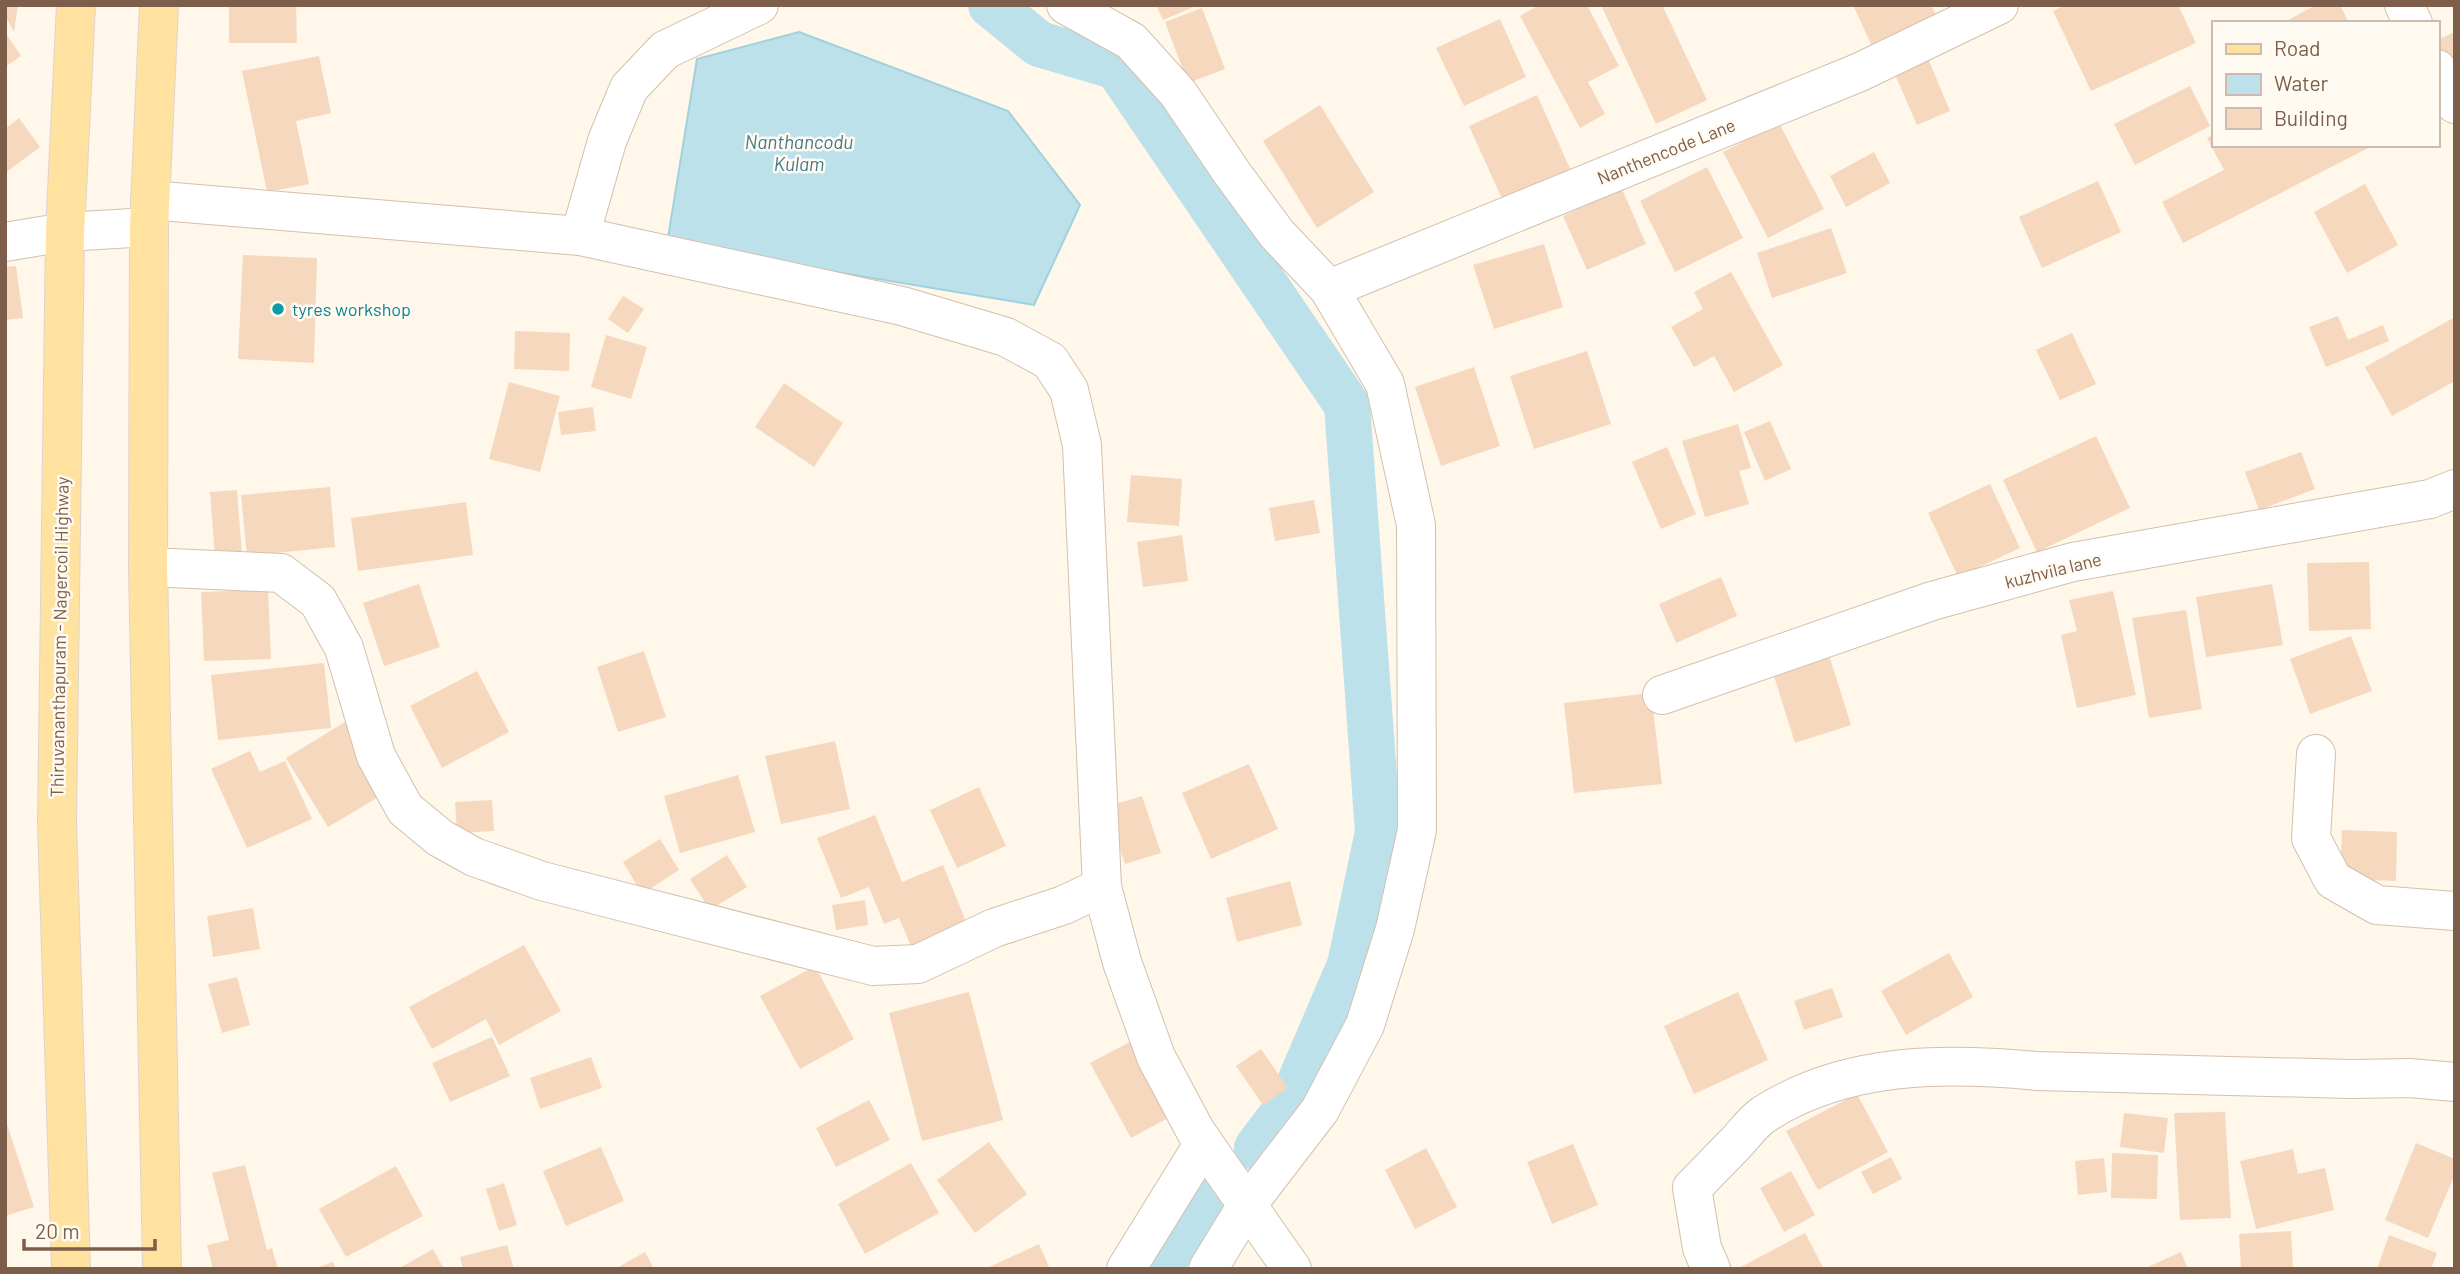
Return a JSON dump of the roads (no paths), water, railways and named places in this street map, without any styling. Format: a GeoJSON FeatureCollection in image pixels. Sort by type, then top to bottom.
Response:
{"type":"FeatureCollection","features":[{"type":"Feature","properties":{"kind":"main road","name":"Thiruvananthapuram - Nagercoil Highway"},"geometry":{"type":"LineString","coordinates":[[71,1269],[57,821],[65,232],[76,5]]}},
{"type":"Feature","properties":{"kind":"main road"},"geometry":{"type":"LineString","coordinates":[[159,5],[149,214],[148,566],[162,1269]]}},
{"type":"Feature","properties":{"kind":"street"},"geometry":{"type":"LineString","coordinates":[[580,236],[607,141],[629,88],[665,50],[759,5]]}},
{"type":"Feature","properties":{"kind":"street"},"geometry":{"type":"LineString","coordinates":[[1066,5],[1131,41]]}},
{"type":"Feature","properties":{"kind":"street"},"geometry":{"type":"LineString","coordinates":[[1110,5],[1131,41],[1178,93],[1277,234],[1329,289],[1385,384],[1416,525],[1417,830],[1395,929],[1365,1025],[1320,1110],[1247,1205],[1208,1269]]}},
{"type":"Feature","properties":{"kind":"street","name":"Nanthencode Lane"},"geometry":{"type":"LineString","coordinates":[[1329,289],[1860,72],[1999,5]]}},
{"type":"Feature","properties":{"kind":"street"},"geometry":{"type":"LineString","coordinates":[[2404,5],[2412,21]]}},
{"type":"Feature","properties":{"kind":"street"},"geometry":{"type":"LineString","coordinates":[[2439,73],[2455,103]]}},
{"type":"Feature","properties":{"kind":"street"},"geometry":{"type":"LineString","coordinates":[[5,242],[149,214],[580,236],[902,306],[1006,337],[1050,361],[1069,390],[1082,445],[1102,887],[1122,962],[1156,1057],[1196,1132],[1292,1269]]}},
{"type":"Feature","properties":{"kind":"street","name":"kuzhvila lane"},"geometry":{"type":"LineString","coordinates":[[1662,695],[1850,632],[1932,601],[2073,562],[2430,499],[2455,488]]}},
{"type":"Feature","properties":{"kind":"street"},"geometry":{"type":"LineString","coordinates":[[148,566],[281,573],[318,601],[344,648],[376,756],[405,809],[440,838],[474,857],[542,881],[873,966],[918,964],[994,928],[1064,905],[1102,887]]}},
{"type":"Feature","properties":{"kind":"street"},"geometry":{"type":"LineString","coordinates":[[2316,754],[2311,838],[2333,880],[2377,905],[2455,911]]}},
{"type":"Feature","properties":{"kind":"street"},"geometry":{"type":"LineString","coordinates":[[1711,1269],[1702,1248],[1692,1188],[1760,1117],[1803,1092],[1881,1071],[1926,1066],[1986,1066],[2037,1071],[2351,1079],[2410,1078],[2455,1082]]}},
{"type":"Feature","properties":{"kind":"street"},"geometry":{"type":"LineString","coordinates":[[1126,1269],[1204,1143]]}},
{"type":"Feature","properties":{"kind":"water","name":"Nanthancodu Kulam"},"geometry":{"type":"Polygon","coordinates":[[[799,32],[1008,111],[1080,205],[1034,305],[667,244],[697,59],[799,32]]]}},
{"type":"Feature","properties":{"kind":"waterway"},"geometry":{"type":"LineString","coordinates":[[991,5],[1039,44],[1117,67],[1347,405],[1378,832],[1350,965],[1291,1103],[1257,1148]]}},
{"type":"Feature","properties":{"kind":"waterway"},"geometry":{"type":"LineString","coordinates":[[1159,1269],[1201,1200]]}},
{"type":"Feature","properties":{"kind":"place","name":"tyres workshop"},"geometry":{"type":"Point","coordinates":[278,309]}}]}
